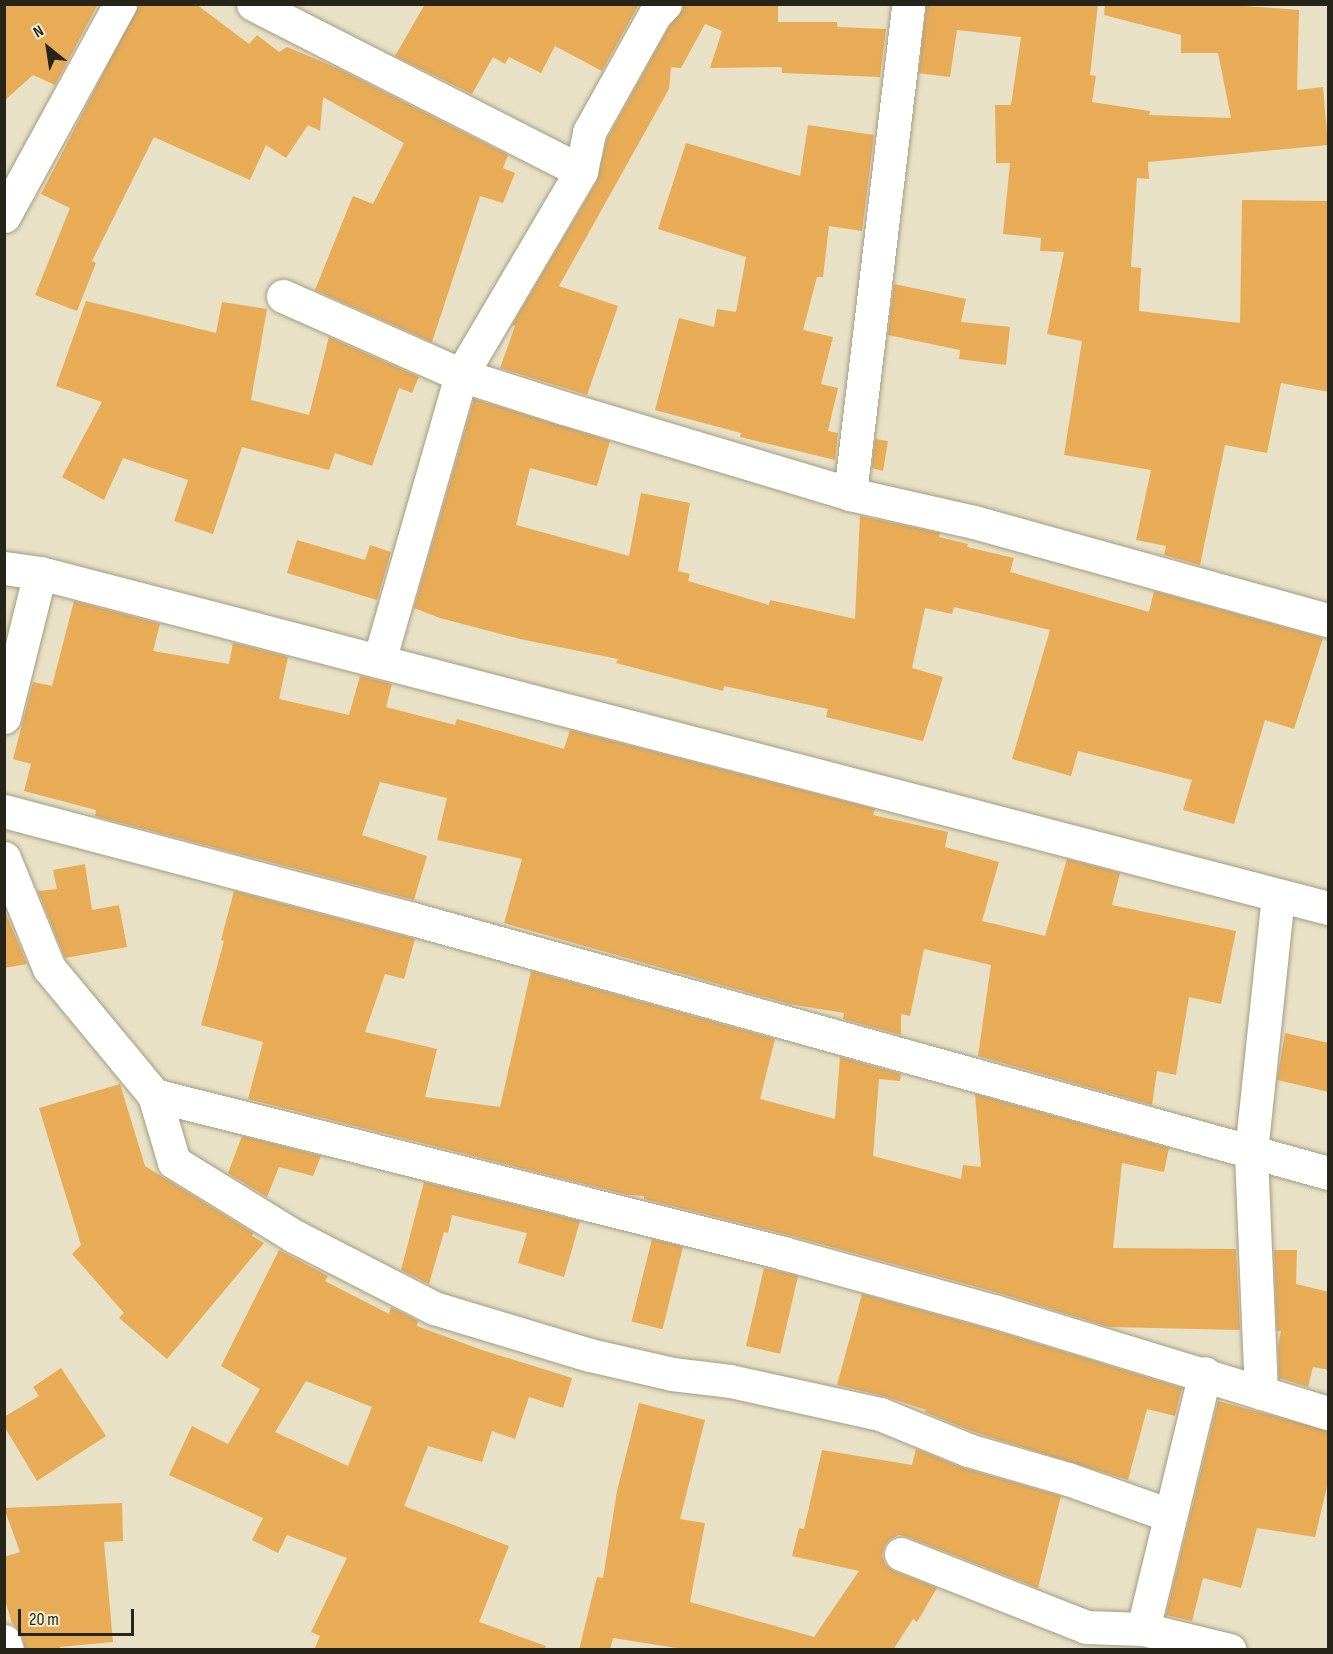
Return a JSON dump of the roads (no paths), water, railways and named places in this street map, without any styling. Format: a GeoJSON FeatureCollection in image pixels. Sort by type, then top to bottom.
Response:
{"type":"FeatureCollection","features":[{"type":"Feature","properties":{"kind":"street"},"geometry":{"type":"LineString","coordinates":[[4,216],[120,4]]}},
{"type":"Feature","properties":{"kind":"street"},"geometry":{"type":"LineString","coordinates":[[253,4],[581,171]]}},
{"type":"Feature","properties":{"kind":"street"},"geometry":{"type":"LineString","coordinates":[[379,661],[461,375],[581,171],[589,132],[655,15],[664,4]]}},
{"type":"Feature","properties":{"kind":"street"},"geometry":{"type":"LineString","coordinates":[[850,494],[909,4]]}},
{"type":"Feature","properties":{"kind":"street"},"geometry":{"type":"LineString","coordinates":[[283,296],[461,375],[850,494],[974,522],[1329,620]]}},
{"type":"Feature","properties":{"kind":"street"},"geometry":{"type":"LineString","coordinates":[[4,568],[40,573],[1329,908]]}},
{"type":"Feature","properties":{"kind":"street"},"geometry":{"type":"LineString","coordinates":[[4,717],[40,573]]}},
{"type":"Feature","properties":{"kind":"street"},"geometry":{"type":"LineString","coordinates":[[4,811],[425,922],[1329,1173]]}},
{"type":"Feature","properties":{"kind":"street"},"geometry":{"type":"LineString","coordinates":[[4,858],[49,968],[154,1095],[174,1162],[294,1236],[434,1308],[590,1355],[672,1374],[730,1381],[880,1414],[968,1450],[1068,1479],[1169,1515]]}},
{"type":"Feature","properties":{"kind":"street"},"geometry":{"type":"LineString","coordinates":[[1261,1393],[1251,1152],[1278,895]]}},
{"type":"Feature","properties":{"kind":"street"},"geometry":{"type":"LineString","coordinates":[[154,1095],[783,1253],[994,1311],[1205,1373],[1261,1393],[1329,1413]]}},
{"type":"Feature","properties":{"kind":"street"},"geometry":{"type":"LineString","coordinates":[[1143,1629],[1205,1373]]}},
{"type":"Feature","properties":{"kind":"street"},"geometry":{"type":"LineString","coordinates":[[901,1554],[1086,1628],[1143,1629],[1230,1650]]}},
{"type":"Feature","properties":{"kind":"street"},"geometry":{"type":"LineString","coordinates":[[4,1641],[7,1650]]}}]}
